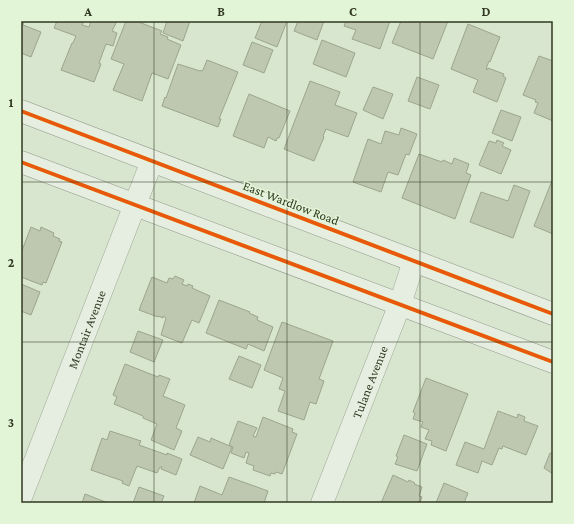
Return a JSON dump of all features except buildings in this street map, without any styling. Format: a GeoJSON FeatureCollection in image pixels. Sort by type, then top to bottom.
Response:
{"type":"FeatureCollection","features":[{"type":"Feature","properties":{"kind":"main road","name":"East Wardlow Road"},"geometry":{"type":"LineString","coordinates":[[21,111],[553,314]]}},
{"type":"Feature","properties":{"kind":"main road","name":"Montair Avenue"},"geometry":{"type":"LineString","coordinates":[[21,497],[152,161]]}},
{"type":"Feature","properties":{"kind":"main road"},"geometry":{"type":"LineString","coordinates":[[21,162],[553,362]]}},
{"type":"Feature","properties":{"kind":"main road","name":"Tulane Avenue"},"geometry":{"type":"LineString","coordinates":[[322,503],[400,304],[414,261]]}},
{"type":"Feature","properties":{"kind":"cycle path"},"geometry":{"type":"LineString","coordinates":[[21,111],[553,314]]}},
{"type":"Feature","properties":{"kind":"cycle path"},"geometry":{"type":"LineString","coordinates":[[21,162],[553,362]]}}]}
